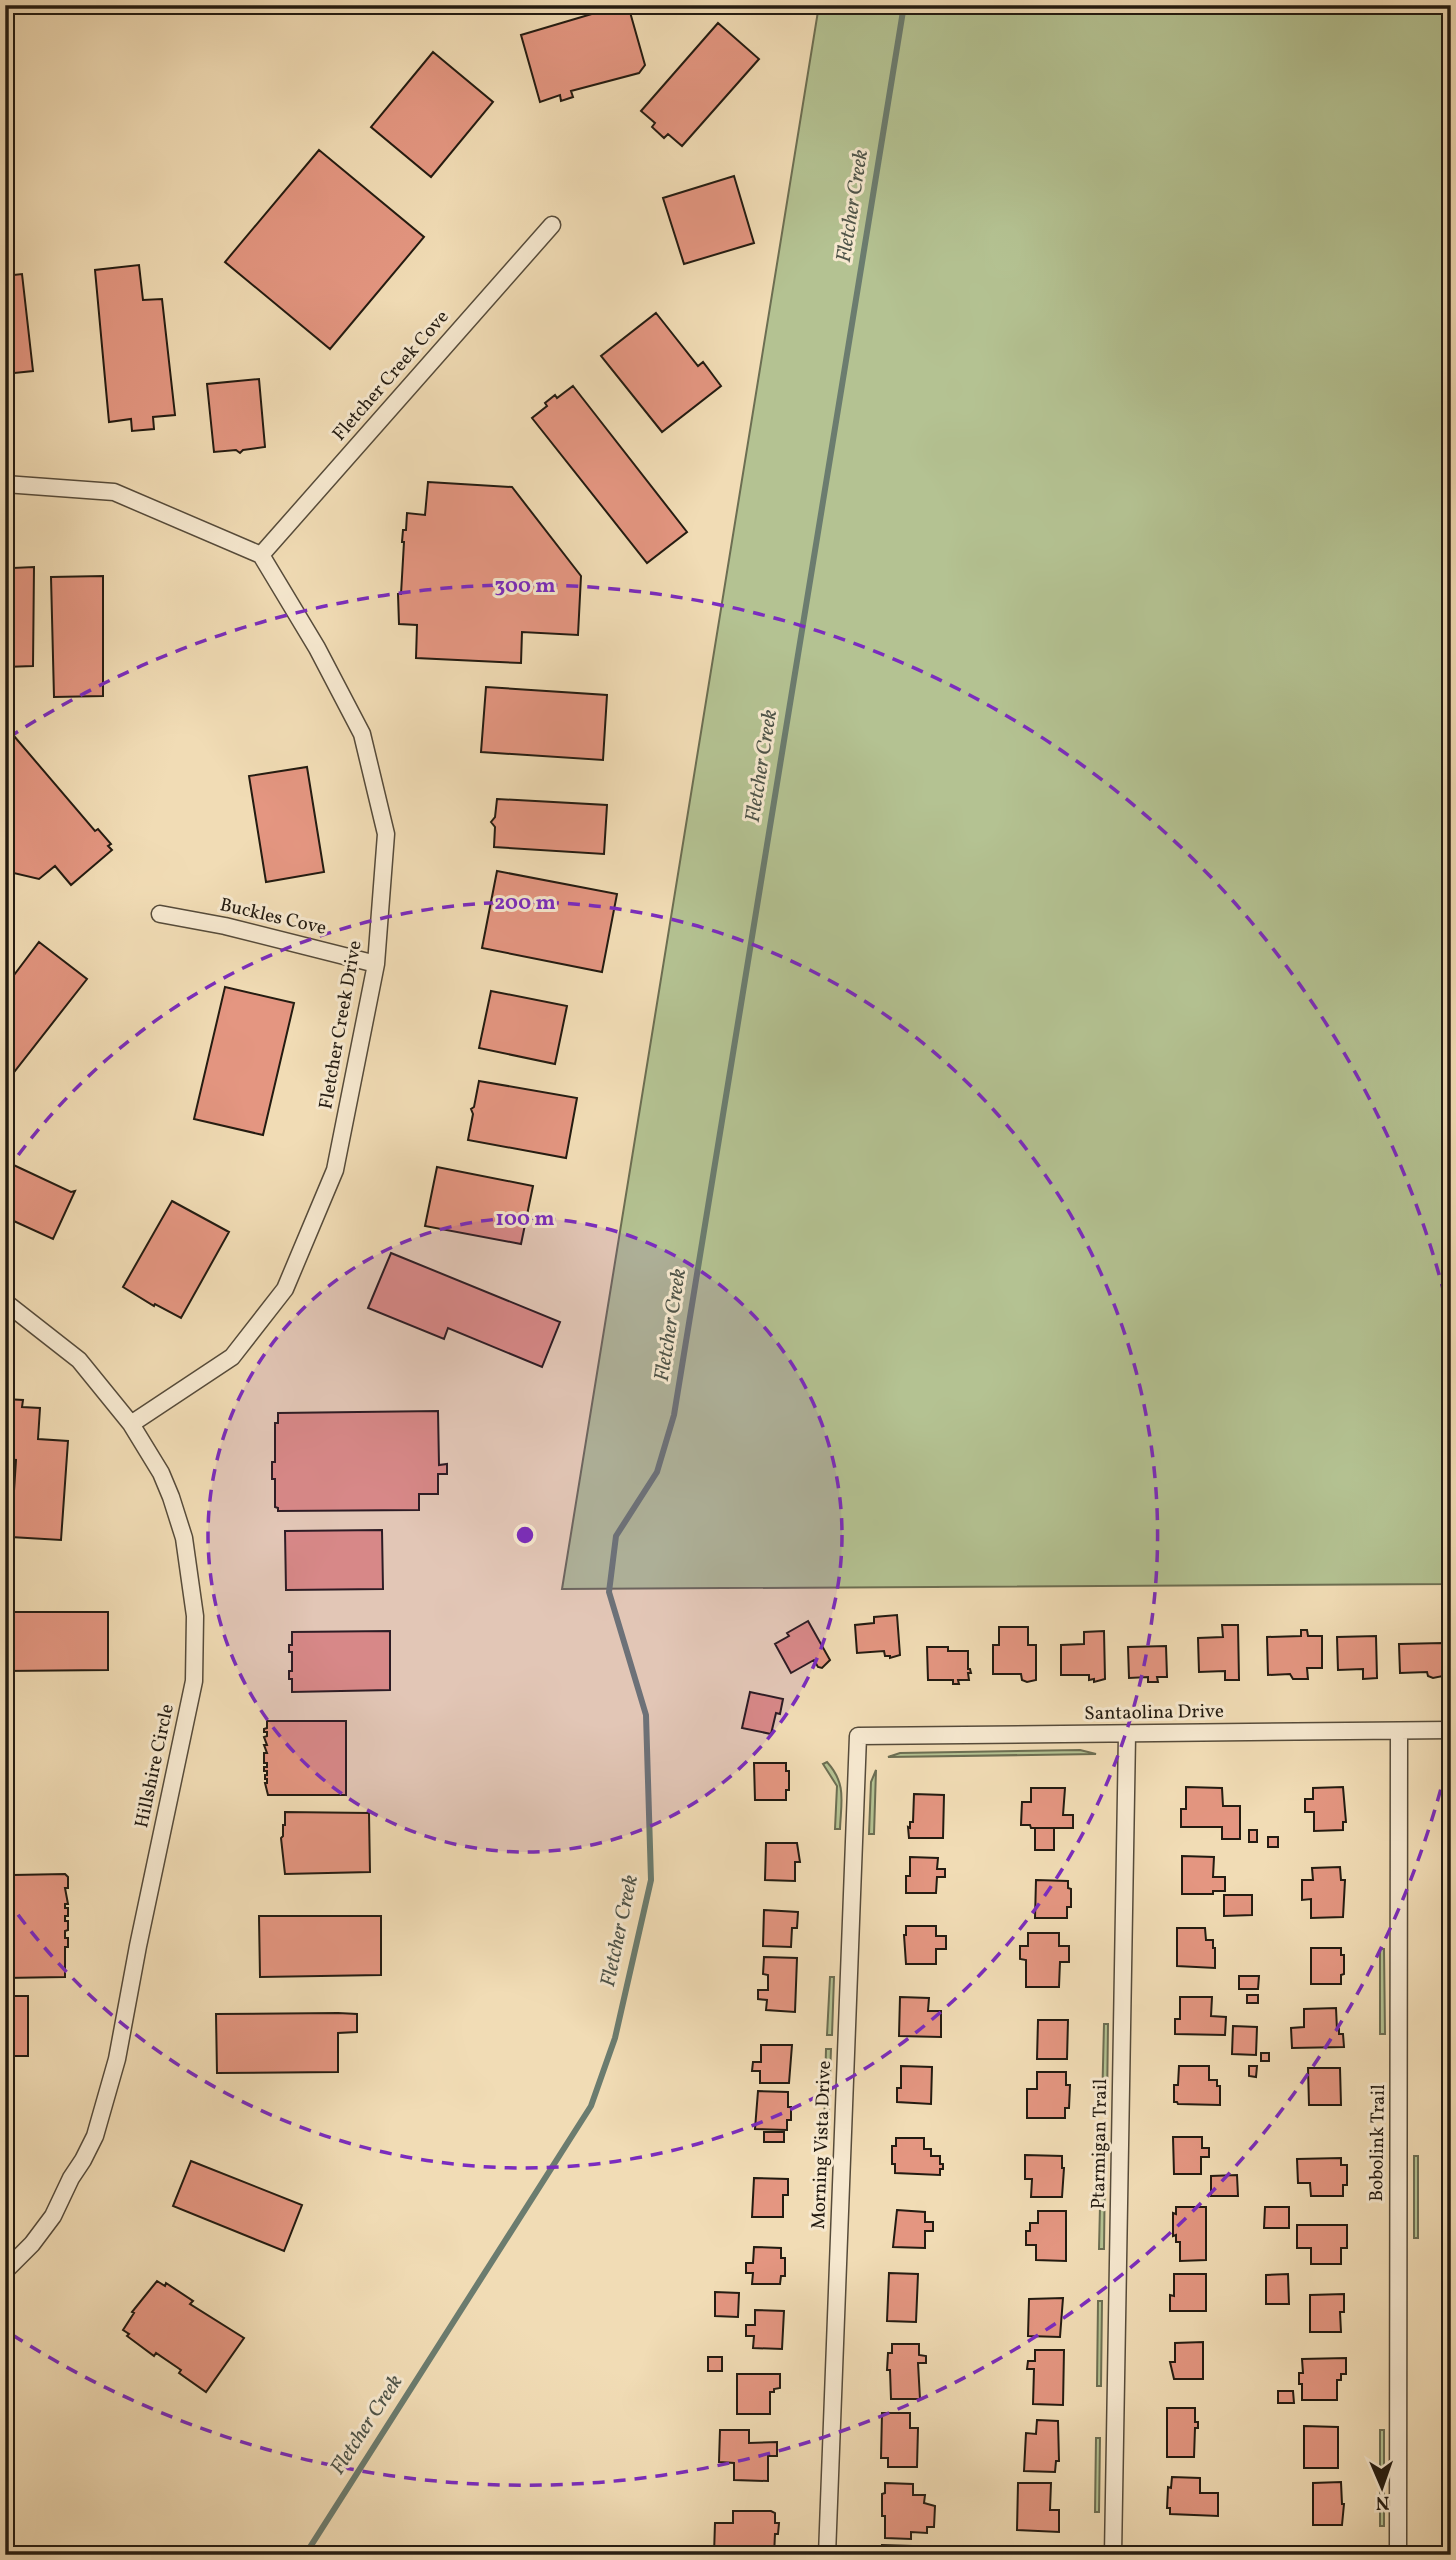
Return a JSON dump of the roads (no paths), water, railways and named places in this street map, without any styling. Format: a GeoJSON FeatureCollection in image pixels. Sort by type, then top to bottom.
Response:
{"type":"FeatureCollection","features":[{"type":"Feature","properties":{"kind":"street","name":"Fletcher Creek Cove"},"geometry":{"type":"LineString","coordinates":[[261,555],[552,225]]}},
{"type":"Feature","properties":{"kind":"street"},"geometry":{"type":"LineString","coordinates":[[5,484],[114,492],[261,555]]}},
{"type":"Feature","properties":{"kind":"street","name":"Fletcher Creek Drive"},"geometry":{"type":"LineString","coordinates":[[131,1424],[232,1357],[285,1289],[335,1170],[376,964],[386,834],[362,734],[317,648],[261,555]]}},
{"type":"Feature","properties":{"kind":"street","name":"Buckles Cove"},"geometry":{"type":"LineString","coordinates":[[159,914],[225,926],[376,964]]}},
{"type":"Feature","properties":{"kind":"street","name":"Hillshire Circle"},"geometry":{"type":"LineString","coordinates":[[5,1302],[79,1360],[131,1424],[161,1473],[172,1497],[184,1538],[195,1616],[194,1681],[117,2059],[94,2136],[53,2216],[32,2245],[5,2271]]}},
{"type":"Feature","properties":{"kind":"street","name":"Santaolina Drive"},"geometry":{"type":"LineString","coordinates":[[858,1736],[1451,1730]]}},
{"type":"Feature","properties":{"kind":"street","name":"Bobolink Trail"},"geometry":{"type":"LineString","coordinates":[[1398,2555],[1399,1731]]}},
{"type":"Feature","properties":{"kind":"street","name":"Ptarmigan Trail"},"geometry":{"type":"LineString","coordinates":[[1113,2555],[1127,1735]]}},
{"type":"Feature","properties":{"kind":"street","name":"Morning Vista Drive"},"geometry":{"type":"LineString","coordinates":[[827,2555],[858,1736]]}},
{"type":"Feature","properties":{"kind":"waterway","name":"Fletcher Creek"},"geometry":{"type":"LineString","coordinates":[[305,2555],[591,2106],[615,2038],[651,1880],[646,1715],[609,1592],[616,1536],[657,1472],[674,1415],[904,5]]}}]}
